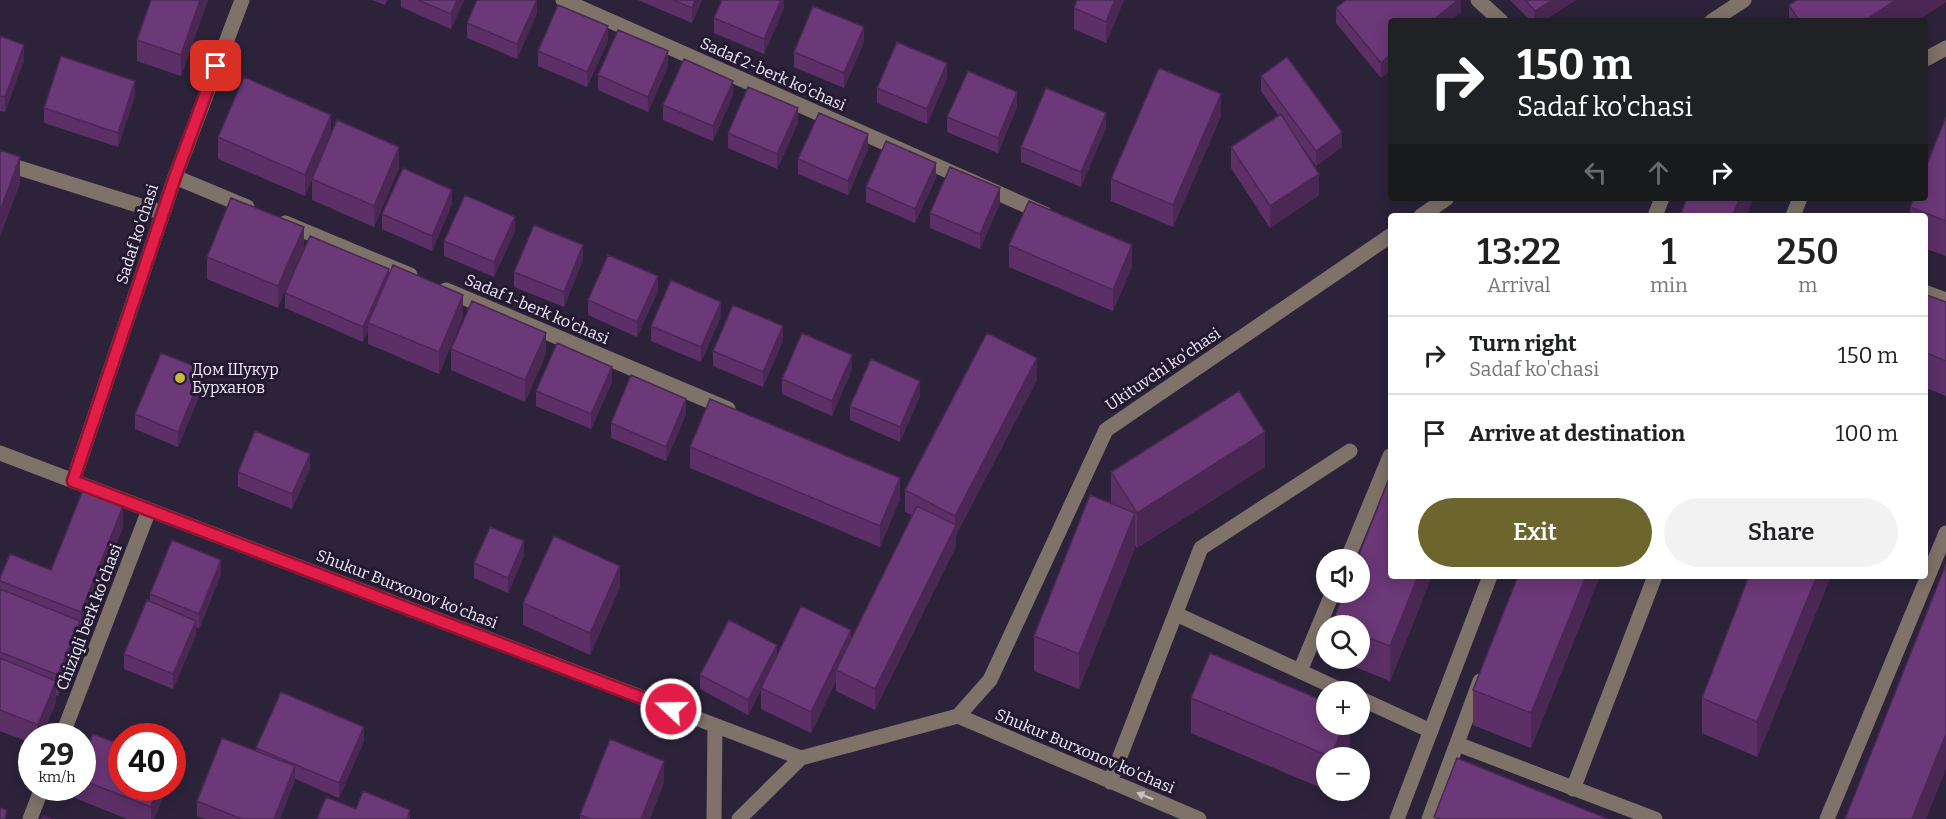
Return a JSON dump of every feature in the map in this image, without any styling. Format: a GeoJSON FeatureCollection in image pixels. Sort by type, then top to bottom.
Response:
{"type":"FeatureCollection","features":[{"type":"Feature","properties":{"kind":"street","name":"Sadaf ko'chasi"},"geometry":{"type":"LineString","coordinates":[[73,481],[175,177],[242,0]]}},
{"type":"Feature","properties":{"kind":"street","name":"Sadaf 2-berk ko'chasi"},"geometry":{"type":"LineString","coordinates":[[562,0],[1058,219]]}},
{"type":"Feature","properties":{"kind":"street"},"geometry":{"type":"LineString","coordinates":[[1478,0],[1498,18]]}},
{"type":"Feature","properties":{"kind":"street"},"geometry":{"type":"LineString","coordinates":[[1718,18],[1735,9]]}},
{"type":"Feature","properties":{"kind":"street"},"geometry":{"type":"LineString","coordinates":[[1928,58],[1946,48]]}},
{"type":"Feature","properties":{"kind":"street"},"geometry":{"type":"LineString","coordinates":[[0,162],[163,213]]}},
{"type":"Feature","properties":{"kind":"street","name":"Sadaf 1-berk ko'chasi"},"geometry":{"type":"LineString","coordinates":[[175,177],[742,415]]}},
{"type":"Feature","properties":{"kind":"street"},"geometry":{"type":"LineString","coordinates":[[1424,213],[1442,201]]}},
{"type":"Feature","properties":{"kind":"street","name":"Ukituvchi ko'chasi"},"geometry":{"type":"LineString","coordinates":[[958,716],[990,680],[1106,429],[1388,237]]}},
{"type":"Feature","properties":{"kind":"street"},"geometry":{"type":"LineString","coordinates":[[1928,293],[1946,300]]}},
{"type":"Feature","properties":{"kind":"street"},"geometry":{"type":"LineString","coordinates":[[1110,782],[1201,548],[1350,451]]}},
{"type":"Feature","properties":{"kind":"street","name":"Shukur Burxonov ko'chasi"},"geometry":{"type":"LineString","coordinates":[[0,453],[801,758]]}},
{"type":"Feature","properties":{"kind":"street"},"geometry":{"type":"LineString","coordinates":[[1352,549],[1388,461]]}},
{"type":"Feature","properties":{"kind":"street","name":"Chiziqli berk ko'chasi"},"geometry":{"type":"LineString","coordinates":[[67,723],[149,510]]}},
{"type":"Feature","properties":{"kind":"street"},"geometry":{"type":"LineString","coordinates":[[1928,576],[1946,533]]}},
{"type":"Feature","properties":{"kind":"street"},"geometry":{"type":"LineString","coordinates":[[1397,819],[1489,579]]}},
{"type":"Feature","properties":{"kind":"street"},"geometry":{"type":"LineString","coordinates":[[1573,789],[1654,579]]}},
{"type":"Feature","properties":{"kind":"street"},"geometry":{"type":"LineString","coordinates":[[1827,819],[1927,579]]}},
{"type":"Feature","properties":{"kind":"street"},"geometry":{"type":"LineString","coordinates":[[1300,671],[1328,603]]}},
{"type":"Feature","properties":{"kind":"street"},"geometry":{"type":"LineString","coordinates":[[1176,614],[1321,681]]}},
{"type":"Feature","properties":{"kind":"street"},"geometry":{"type":"LineString","coordinates":[[1429,819],[1486,666]]}},
{"type":"Feature","properties":{"kind":"street"},"geometry":{"type":"LineString","coordinates":[[1370,703],[1431,731]]}},
{"type":"Feature","properties":{"kind":"street"},"geometry":{"type":"LineString","coordinates":[[739,819],[801,758],[958,716]]}},
{"type":"Feature","properties":{"kind":"street","name":"Shukur Burxonov ko'chasi"},"geometry":{"type":"LineString","coordinates":[[958,716],[1199,819]]}},
{"type":"Feature","properties":{"kind":"street"},"geometry":{"type":"LineString","coordinates":[[714,819],[715,726]]}},
{"type":"Feature","properties":{"kind":"street"},"geometry":{"type":"LineString","coordinates":[[1457,744],[1655,819]]}},
{"type":"Feature","properties":{"kind":"street"},"geometry":{"type":"LineString","coordinates":[[30,819],[37,801]]}},
{"type":"Feature","properties":{"kind":"building"},"geometry":{"type":"Polygon","coordinates":[[[151,0],[200,0],[181,55],[137,40],[151,0]]]}},
{"type":"Feature","properties":{"kind":"building"},"geometry":{"type":"Polygon","coordinates":[[[418,0],[457,0],[451,14],[418,0]]]}},
{"type":"Feature","properties":{"kind":"building"},"geometry":{"type":"Polygon","coordinates":[[[477,0],[537,0],[517,44],[467,23],[477,0]]]}},
{"type":"Feature","properties":{"kind":"building"},"geometry":{"type":"Polygon","coordinates":[[[673,0],[695,0],[692,8],[673,0]]]}},
{"type":"Feature","properties":{"kind":"building"},"geometry":{"type":"Polygon","coordinates":[[[722,0],[781,0],[764,39],[714,18],[722,0]]]}},
{"type":"Feature","properties":{"kind":"building"},"geometry":{"type":"Polygon","coordinates":[[[1077,0],[1115,0],[1106,22],[1074,8],[1077,0]]]}},
{"type":"Feature","properties":{"kind":"building"},"geometry":{"type":"Polygon","coordinates":[[[1346,0],[1458,0],[1436,18],[1388,18],[1388,57],[1381,63],[1336,8],[1346,0]]]}},
{"type":"Feature","properties":{"kind":"building"},"geometry":{"type":"Polygon","coordinates":[[[1525,0],[1553,0],[1535,11],[1525,0]]]}},
{"type":"Feature","properties":{"kind":"building"},"geometry":{"type":"Polygon","coordinates":[[[1797,0],[1896,0],[1869,18],[1797,18],[1789,5],[1797,0]]]}},
{"type":"Feature","properties":{"kind":"building"},"geometry":{"type":"Polygon","coordinates":[[[558,5],[608,26],[587,72],[538,51],[558,5]]]}},
{"type":"Feature","properties":{"kind":"building"},"geometry":{"type":"Polygon","coordinates":[[[813,6],[864,27],[844,73],[794,52],[813,6]]]}},
{"type":"Feature","properties":{"kind":"building"},"geometry":{"type":"Polygon","coordinates":[[[618,30],[668,51],[648,97],[598,75],[618,30]]]}},
{"type":"Feature","properties":{"kind":"building"},"geometry":{"type":"Polygon","coordinates":[[[0,36],[24,45],[5,97],[0,96],[0,36]]]}},
{"type":"Feature","properties":{"kind":"building"},"geometry":{"type":"Polygon","coordinates":[[[897,42],[947,63],[927,109],[877,88],[897,42]]]}},
{"type":"Feature","properties":{"kind":"building"},"geometry":{"type":"Polygon","coordinates":[[[61,56],[135,81],[118,133],[44,108],[61,56]]]}},
{"type":"Feature","properties":{"kind":"building"},"geometry":{"type":"Polygon","coordinates":[[[1287,57],[1342,132],[1316,151],[1261,76],[1287,57]]]}},
{"type":"Feature","properties":{"kind":"building"},"geometry":{"type":"Polygon","coordinates":[[[684,59],[733,81],[713,126],[663,105],[684,59]]]}},
{"type":"Feature","properties":{"kind":"building"},"geometry":{"type":"Polygon","coordinates":[[[1159,68],[1221,94],[1173,205],[1111,179],[1159,68]]]}},
{"type":"Feature","properties":{"kind":"building"},"geometry":{"type":"Polygon","coordinates":[[[968,71],[1017,92],[998,138],[947,117],[968,71]]]}},
{"type":"Feature","properties":{"kind":"building"},"geometry":{"type":"Polygon","coordinates":[[[244,77],[331,115],[305,175],[218,137],[244,77]]]}},
{"type":"Feature","properties":{"kind":"building"},"geometry":{"type":"Polygon","coordinates":[[[748,87],[798,108],[777,154],[728,133],[748,87]]]}},
{"type":"Feature","properties":{"kind":"building"},"geometry":{"type":"Polygon","coordinates":[[[1046,88],[1106,113],[1081,172],[1021,147],[1046,88]]]}},
{"type":"Feature","properties":{"kind":"building"},"geometry":{"type":"Polygon","coordinates":[[[819,113],[868,134],[848,181],[798,159],[819,113]]]}},
{"type":"Feature","properties":{"kind":"building"},"geometry":{"type":"Polygon","coordinates":[[[1281,114],[1319,174],[1270,206],[1231,147],[1281,114]]]}},
{"type":"Feature","properties":{"kind":"building"},"geometry":{"type":"Polygon","coordinates":[[[1946,117],[1946,221],[1910,207],[1913,201],[1928,201],[1928,161],[1946,117]]]}},
{"type":"Feature","properties":{"kind":"building"},"geometry":{"type":"Polygon","coordinates":[[[337,120],[399,147],[374,206],[312,179],[337,120]]]}},
{"type":"Feature","properties":{"kind":"building"},"geometry":{"type":"Polygon","coordinates":[[[886,141],[936,163],[915,209],[866,187],[886,141]]]}},
{"type":"Feature","properties":{"kind":"building"},"geometry":{"type":"Polygon","coordinates":[[[0,150],[20,157],[0,211],[0,150]]]}},
{"type":"Feature","properties":{"kind":"building"},"geometry":{"type":"Polygon","coordinates":[[[950,167],[1000,188],[980,234],[930,213],[950,167]]]}},
{"type":"Feature","properties":{"kind":"building"},"geometry":{"type":"Polygon","coordinates":[[[403,168],[452,190],[432,236],[382,214],[403,168]]]}},
{"type":"Feature","properties":{"kind":"building"},"geometry":{"type":"Polygon","coordinates":[[[465,195],[515,217],[494,262],[444,241],[465,195]]]}},
{"type":"Feature","properties":{"kind":"building"},"geometry":{"type":"Polygon","coordinates":[[[231,198],[304,227],[278,286],[207,257],[231,198]]]}},
{"type":"Feature","properties":{"kind":"building"},"geometry":{"type":"Polygon","coordinates":[[[1029,201],[1132,245],[1113,290],[1009,245],[1029,201]]]}},
{"type":"Feature","properties":{"kind":"building"},"geometry":{"type":"Polygon","coordinates":[[[1686,201],[1739,201],[1733,213],[1681,213],[1686,201]]]}},
{"type":"Feature","properties":{"kind":"building"},"geometry":{"type":"Polygon","coordinates":[[[534,225],[583,245],[564,292],[514,272],[534,225]]]}},
{"type":"Feature","properties":{"kind":"building"},"geometry":{"type":"Polygon","coordinates":[[[310,236],[389,269],[363,327],[285,293],[310,236]]]}},
{"type":"Feature","properties":{"kind":"building"},"geometry":{"type":"Polygon","coordinates":[[[608,255],[658,276],[637,322],[588,300],[608,255]]]}},
{"type":"Feature","properties":{"kind":"building"},"geometry":{"type":"Polygon","coordinates":[[[393,265],[463,295],[439,352],[368,323],[393,265]]]}},
{"type":"Feature","properties":{"kind":"building"},"geometry":{"type":"Polygon","coordinates":[[[671,280],[721,302],[701,347],[651,326],[671,280]]]}},
{"type":"Feature","properties":{"kind":"building"},"geometry":{"type":"Polygon","coordinates":[[[1928,295],[1946,302],[1946,361],[1928,354],[1928,295]]]}},
{"type":"Feature","properties":{"kind":"building"},"geometry":{"type":"Polygon","coordinates":[[[472,301],[546,333],[525,380],[451,349],[472,301]]]}},
{"type":"Feature","properties":{"kind":"building"},"geometry":{"type":"Polygon","coordinates":[[[733,305],[783,326],[763,372],[713,351],[733,305]]]}},
{"type":"Feature","properties":{"kind":"building"},"geometry":{"type":"Polygon","coordinates":[[[802,333],[852,355],[832,401],[782,379],[802,333]]]}},
{"type":"Feature","properties":{"kind":"building"},"geometry":{"type":"Polygon","coordinates":[[[987,333],[1037,358],[955,516],[905,490],[987,333]]]}},
{"type":"Feature","properties":{"kind":"building"},"geometry":{"type":"Polygon","coordinates":[[[557,343],[612,367],[591,414],[536,391],[557,343]]]}},
{"type":"Feature","properties":{"kind":"building"},"geometry":{"type":"Polygon","coordinates":[[[161,353],[204,370],[178,432],[135,414],[161,353]]]}},
{"type":"Feature","properties":{"kind":"building"},"geometry":{"type":"Polygon","coordinates":[[[871,359],[920,381],[900,427],[850,406],[871,359]]]}},
{"type":"Feature","properties":{"kind":"building"},"geometry":{"type":"Polygon","coordinates":[[[631,375],[686,399],[666,447],[611,423],[631,375]]]}},
{"type":"Feature","properties":{"kind":"building"},"geometry":{"type":"Polygon","coordinates":[[[1239,391],[1265,432],[1137,513],[1111,472],[1239,391]]]}},
{"type":"Feature","properties":{"kind":"building"},"geometry":{"type":"Polygon","coordinates":[[[710,399],[900,478],[880,526],[690,447],[710,399]]]}},
{"type":"Feature","properties":{"kind":"building"},"geometry":{"type":"Polygon","coordinates":[[[255,431],[310,454],[292,494],[238,472],[255,431]]]}},
{"type":"Feature","properties":{"kind":"building"},"geometry":{"type":"Polygon","coordinates":[[[1388,481],[1388,579],[1417,579],[1390,646],[1370,638],[1370,615],[1335,615],[1340,603],[1370,603],[1370,549],[1361,549],[1388,481]]]}},
{"type":"Feature","properties":{"kind":"building"},"geometry":{"type":"Polygon","coordinates":[[[83,490],[123,506],[81,612],[0,581],[10,554],[51,570],[83,490]]]}},
{"type":"Feature","properties":{"kind":"building"},"geometry":{"type":"Polygon","coordinates":[[[1090,495],[1135,513],[1079,654],[1034,636],[1090,495]]]}},
{"type":"Feature","properties":{"kind":"building"},"geometry":{"type":"Polygon","coordinates":[[[917,506],[956,525],[875,689],[836,670],[917,506]]]}},
{"type":"Feature","properties":{"kind":"building"},"geometry":{"type":"Polygon","coordinates":[[[490,527],[524,541],[508,578],[474,563],[490,527]]]}},
{"type":"Feature","properties":{"kind":"building"},"geometry":{"type":"Polygon","coordinates":[[[554,536],[620,566],[590,633],[523,603],[554,536]]]}},
{"type":"Feature","properties":{"kind":"building"},"geometry":{"type":"Polygon","coordinates":[[[172,540],[221,560],[199,614],[150,594],[172,540]]]}},
{"type":"Feature","properties":{"kind":"building"},"geometry":{"type":"Polygon","coordinates":[[[1946,564],[1946,734],[1912,819],[1845,819],[1946,564]]]}},
{"type":"Feature","properties":{"kind":"building"},"geometry":{"type":"Polygon","coordinates":[[[1517,579],[1585,579],[1531,713],[1473,690],[1517,579]]]}},
{"type":"Feature","properties":{"kind":"building"},"geometry":{"type":"Polygon","coordinates":[[[1748,579],[1816,579],[1757,722],[1702,698],[1748,579]]]}},
{"type":"Feature","properties":{"kind":"building"},"geometry":{"type":"Polygon","coordinates":[[[0,589],[80,621],[58,675],[0,652],[0,589]]]}},
{"type":"Feature","properties":{"kind":"building"},"geometry":{"type":"Polygon","coordinates":[[[147,600],[196,621],[173,674],[124,654],[147,600]]]}},
{"type":"Feature","properties":{"kind":"building"},"geometry":{"type":"Polygon","coordinates":[[[801,606],[851,630],[811,712],[761,688],[801,606]]]}},
{"type":"Feature","properties":{"kind":"building"},"geometry":{"type":"Polygon","coordinates":[[[729,620],[777,645],[748,700],[700,675],[729,620]]]}},
{"type":"Feature","properties":{"kind":"building"},"geometry":{"type":"Polygon","coordinates":[[[1210,653],[1316,698],[1316,735],[1340,735],[1335,747],[1316,747],[1316,751],[1191,698],[1210,653]]]}},
{"type":"Feature","properties":{"kind":"building"},"geometry":{"type":"Polygon","coordinates":[[[0,658],[56,681],[39,723],[33,723],[0,710],[0,658]]]}},
{"type":"Feature","properties":{"kind":"building"},"geometry":{"type":"Polygon","coordinates":[[[281,692],[364,727],[339,783],[256,748],[281,692]]]}},
{"type":"Feature","properties":{"kind":"building"},"geometry":{"type":"Polygon","coordinates":[[[96,735],[108,740],[108,790],[96,785],[96,735]]]}},
{"type":"Feature","properties":{"kind":"building"},"geometry":{"type":"Polygon","coordinates":[[[222,738],[295,766],[274,819],[242,819],[197,801],[222,738]]]}},
{"type":"Feature","properties":{"kind":"building"},"geometry":{"type":"Polygon","coordinates":[[[610,739],[664,761],[641,819],[590,819],[580,815],[610,739]]]}},
{"type":"Feature","properties":{"kind":"building"},"geometry":{"type":"Polygon","coordinates":[[[1457,758],[1608,819],[1440,819],[1434,817],[1457,758]]]}},
{"type":"Feature","properties":{"kind":"building"},"geometry":{"type":"Polygon","coordinates":[[[363,791],[410,810],[407,819],[317,819],[326,797],[356,809],[363,791]]]}},
{"type":"Feature","properties":{"kind":"building"},"geometry":{"type":"Polygon","coordinates":[[[136,801],[153,801],[151,807],[136,801]]]}},
{"type":"Feature","properties":{"kind":"building"},"geometry":{"type":"Polygon","coordinates":[[[0,808],[7,810],[5,819],[0,819],[0,808]]]}},
{"type":"Feature","properties":{"kind":"place","name":"Дом Шукур Бурханов"},"geometry":{"type":"Point","coordinates":[180,378]}},
{"type":"Feature","properties":{"kind":"route"},"geometry":{"type":"LineString","coordinates":[[216,66],[175,177],[73,481],[671,709]]}}]}
